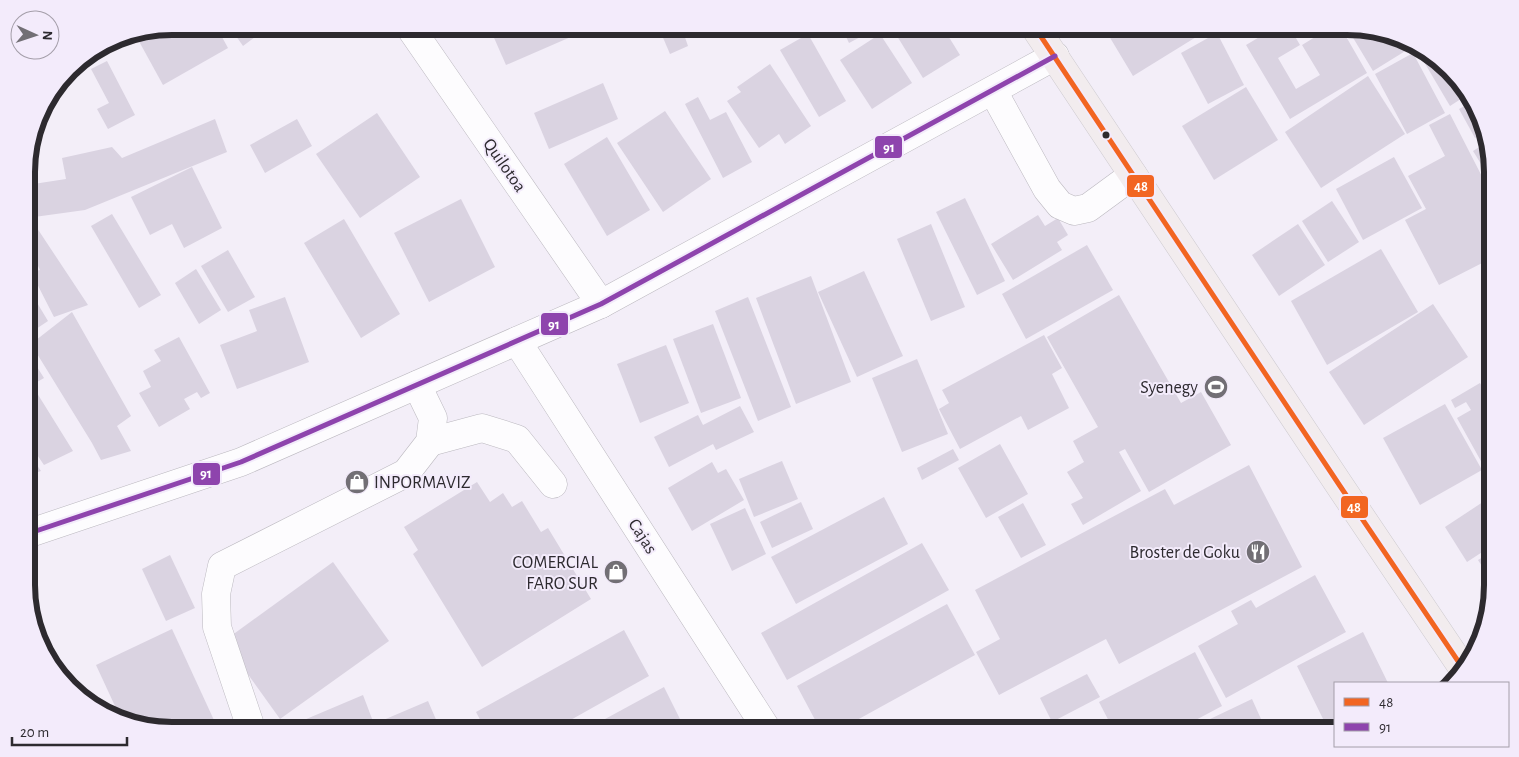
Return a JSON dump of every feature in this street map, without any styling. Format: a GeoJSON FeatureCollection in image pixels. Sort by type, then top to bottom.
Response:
{"type":"FeatureCollection","features":[{"type":"Feature","properties":{"kind":"main road"},"geometry":{"type":"LineString","coordinates":[[1040,35],[1460,663]]}},
{"type":"Feature","properties":{"kind":"street","name":"Quilotoa"},"geometry":{"type":"LineString","coordinates":[[415,35],[600,304]]}},
{"type":"Feature","properties":{"kind":"street"},"geometry":{"type":"LineString","coordinates":[[35,531],[241,462],[600,304],[1055,56]]}},
{"type":"Feature","properties":{"kind":"street"},"geometry":{"type":"LineString","coordinates":[[993,91],[1047,189],[1060,205],[1074,211],[1088,208],[1133,175]]}},
{"type":"Feature","properties":{"kind":"street","name":"Cajas"},"geometry":{"type":"LineString","coordinates":[[517,341],[762,722]]}},
{"type":"Feature","properties":{"kind":"street"},"geometry":{"type":"LineString","coordinates":[[249,722],[217,627],[216,594],[222,566],[406,473],[430,442],[433,418],[417,385]]}},
{"type":"Feature","properties":{"kind":"street"},"geometry":{"type":"LineString","coordinates":[[430,442],[482,428],[517,439],[553,484]]}},
{"type":"Feature","properties":{"kind":"building"},"geometry":{"type":"Polygon","coordinates":[[[221,35],[228,48],[163,85],[138,40],[154,36],[221,35]]]}},
{"type":"Feature","properties":{"kind":"building"},"geometry":{"type":"Polygon","coordinates":[[[235,35],[258,35],[243,46],[235,35]]]}},
{"type":"Feature","properties":{"kind":"building"},"geometry":{"type":"Polygon","coordinates":[[[493,35],[575,35],[506,65],[493,35]]]}},
{"type":"Feature","properties":{"kind":"building"},"geometry":{"type":"Polygon","coordinates":[[[662,35],[684,35],[688,46],[670,54],[662,35]]]}},
{"type":"Feature","properties":{"kind":"building"},"geometry":{"type":"Polygon","coordinates":[[[809,35],[846,101],[819,117],[780,50],[809,35]]]}},
{"type":"Feature","properties":{"kind":"building"},"geometry":{"type":"Polygon","coordinates":[[[845,35],[864,35],[849,43],[845,35]]]}},
{"type":"Feature","properties":{"kind":"building"},"geometry":{"type":"Polygon","coordinates":[[[881,35],[912,83],[872,109],[840,60],[881,35]]]}},
{"type":"Feature","properties":{"kind":"building"},"geometry":{"type":"Polygon","coordinates":[[[896,35],[948,35],[960,55],[923,78],[896,35]]]}},
{"type":"Feature","properties":{"kind":"building"},"geometry":{"type":"Polygon","coordinates":[[[1108,35],[1199,35],[1133,76],[1108,35]]]}},
{"type":"Feature","properties":{"kind":"building"},"geometry":{"type":"Polygon","coordinates":[[[1213,35],[1218,35],[1244,85],[1208,104],[1181,53],[1213,35]]]}},
{"type":"Feature","properties":{"kind":"building"},"geometry":{"type":"Polygon","coordinates":[[[1263,35],[1294,35],[1300,45],[1278,58],[1296,89],[1320,75],[1302,45],[1318,35],[1345,35],[1367,73],[1290,119],[1246,45],[1263,35]]]}},
{"type":"Feature","properties":{"kind":"building"},"geometry":{"type":"Polygon","coordinates":[[[1352,35],[1382,40],[1408,49],[1373,71],[1352,35]]]}},
{"type":"Feature","properties":{"kind":"building"},"geometry":{"type":"Polygon","coordinates":[[[1413,53],[1445,113],[1407,134],[1375,74],[1413,53]]]}},
{"type":"Feature","properties":{"kind":"building"},"geometry":{"type":"Polygon","coordinates":[[[1421,57],[1450,82],[1462,98],[1450,106],[1421,57]]]}},
{"type":"Feature","properties":{"kind":"building"},"geometry":{"type":"Polygon","coordinates":[[[107,61],[135,115],[108,129],[97,109],[109,103],[91,69],[107,61]]]}},
{"type":"Feature","properties":{"kind":"building"},"geometry":{"type":"Polygon","coordinates":[[[770,64],[811,126],[785,144],[779,134],[759,148],[727,101],[741,92],[737,87],[770,64]]]}},
{"type":"Feature","properties":{"kind":"building"},"geometry":{"type":"Polygon","coordinates":[[[1368,76],[1405,134],[1321,188],[1285,132],[1368,76]]]}},
{"type":"Feature","properties":{"kind":"building"},"geometry":{"type":"Polygon","coordinates":[[[603,83],[618,119],[549,149],[534,113],[603,83]]]}},
{"type":"Feature","properties":{"kind":"building"},"geometry":{"type":"Polygon","coordinates":[[[1246,87],[1278,140],[1214,180],[1182,126],[1246,87]]]}},
{"type":"Feature","properties":{"kind":"building"},"geometry":{"type":"Polygon","coordinates":[[[698,97],[710,120],[726,112],[752,162],[723,178],[685,104],[698,97]]]}},
{"type":"Feature","properties":{"kind":"building"},"geometry":{"type":"Polygon","coordinates":[[[1466,105],[1479,136],[1475,138],[1459,109],[1466,105]]]}},
{"type":"Feature","properties":{"kind":"building"},"geometry":{"type":"Polygon","coordinates":[[[665,111],[711,179],[663,212],[617,143],[665,111]]]}},
{"type":"Feature","properties":{"kind":"building"},"geometry":{"type":"Polygon","coordinates":[[[377,113],[420,177],[360,218],[316,154],[377,113]]]}},
{"type":"Feature","properties":{"kind":"building"},"geometry":{"type":"Polygon","coordinates":[[[1450,114],[1484,180],[1484,262],[1439,285],[1405,220],[1426,209],[1408,176],[1445,156],[1429,125],[1450,114]]]}},
{"type":"Feature","properties":{"kind":"building"},"geometry":{"type":"Polygon","coordinates":[[[215,119],[227,152],[85,210],[35,217],[35,184],[66,179],[62,158],[112,147],[122,158],[215,119]]]}},
{"type":"Feature","properties":{"kind":"building"},"geometry":{"type":"Polygon","coordinates":[[[297,119],[312,146],[265,173],[250,145],[297,119]]]}},
{"type":"Feature","properties":{"kind":"building"},"geometry":{"type":"Polygon","coordinates":[[[607,137],[650,210],[607,236],[564,164],[607,137]]]}},
{"type":"Feature","properties":{"kind":"building"},"geometry":{"type":"Polygon","coordinates":[[[1481,146],[1484,168],[1473,151],[1481,146]]]}},
{"type":"Feature","properties":{"kind":"building"},"geometry":{"type":"Polygon","coordinates":[[[1394,157],[1422,208],[1363,240],[1336,189],[1394,157]]]}},
{"type":"Feature","properties":{"kind":"building"},"geometry":{"type":"Polygon","coordinates":[[[192,167],[222,228],[184,248],[172,224],[150,235],[131,197],[192,167]]]}},
{"type":"Feature","properties":{"kind":"building"},"geometry":{"type":"Polygon","coordinates":[[[965,198],[1005,281],[977,295],[936,212],[965,198]]]}},
{"type":"Feature","properties":{"kind":"building"},"geometry":{"type":"Polygon","coordinates":[[[461,199],[495,267],[429,302],[394,233],[461,199]]]}},
{"type":"Feature","properties":{"kind":"building"},"geometry":{"type":"Polygon","coordinates":[[[1332,201],[1359,242],[1328,262],[1302,221],[1332,201]]]}},
{"type":"Feature","properties":{"kind":"building"},"geometry":{"type":"Polygon","coordinates":[[[112,214],[161,295],[139,308],[91,226],[112,214]]]}},
{"type":"Feature","properties":{"kind":"building"},"geometry":{"type":"Polygon","coordinates":[[[1038,215],[1045,226],[1058,218],[1068,235],[1057,242],[1062,250],[1013,280],[991,244],[1038,215]]]}},
{"type":"Feature","properties":{"kind":"building"},"geometry":{"type":"Polygon","coordinates":[[[344,219],[400,314],[361,338],[304,243],[344,219]]]}},
{"type":"Feature","properties":{"kind":"building"},"geometry":{"type":"Polygon","coordinates":[[[931,224],[965,307],[931,321],[897,239],[931,224]]]}},
{"type":"Feature","properties":{"kind":"building"},"geometry":{"type":"Polygon","coordinates":[[[1298,224],[1325,265],[1279,296],[1252,255],[1298,224]]]}},
{"type":"Feature","properties":{"kind":"building"},"geometry":{"type":"Polygon","coordinates":[[[35,225],[88,305],[54,317],[35,280],[35,271],[40,270],[35,260],[35,225]]]}},
{"type":"Feature","properties":{"kind":"building"},"geometry":{"type":"Polygon","coordinates":[[[1087,245],[1113,290],[1026,339],[1002,294],[1087,245]]]}},
{"type":"Feature","properties":{"kind":"building"},"geometry":{"type":"Polygon","coordinates":[[[1381,249],[1418,312],[1327,365],[1291,301],[1381,249]]]}},
{"type":"Feature","properties":{"kind":"building"},"geometry":{"type":"Polygon","coordinates":[[[228,250],[255,297],[228,312],[201,266],[228,250]]]}},
{"type":"Feature","properties":{"kind":"building"},"geometry":{"type":"Polygon","coordinates":[[[196,269],[221,310],[199,324],[175,283],[196,269]]]}},
{"type":"Feature","properties":{"kind":"building"},"geometry":{"type":"Polygon","coordinates":[[[864,271],[903,356],[857,377],[818,292],[864,271]]]}},
{"type":"Feature","properties":{"kind":"building"},"geometry":{"type":"Polygon","coordinates":[[[811,276],[851,382],[796,404],[756,298],[811,276]]]}},
{"type":"Feature","properties":{"kind":"building"},"geometry":{"type":"Polygon","coordinates":[[[1119,295],[1181,403],[1201,392],[1231,445],[1149,492],[1125,449],[1119,452],[1141,491],[1083,525],[1071,504],[1083,498],[1067,472],[1084,462],[1073,441],[1098,427],[1047,337],[1119,295]]]}},
{"type":"Feature","properties":{"kind":"building"},"geometry":{"type":"Polygon","coordinates":[[[285,297],[309,362],[237,389],[220,345],[257,331],[249,310],[285,297]]]}},
{"type":"Feature","properties":{"kind":"building"},"geometry":{"type":"Polygon","coordinates":[[[748,297],[791,407],[758,421],[715,311],[748,297]]]}},
{"type":"Feature","properties":{"kind":"building"},"geometry":{"type":"Polygon","coordinates":[[[35,299],[48,321],[35,330],[35,299]]]}},
{"type":"Feature","properties":{"kind":"building"},"geometry":{"type":"Polygon","coordinates":[[[1433,304],[1468,357],[1364,425],[1329,372],[1433,304]]]}},
{"type":"Feature","properties":{"kind":"building"},"geometry":{"type":"Polygon","coordinates":[[[72,312],[131,416],[117,426],[131,451],[101,460],[35,350],[35,341],[72,312]]]}},
{"type":"Feature","properties":{"kind":"building"},"geometry":{"type":"Polygon","coordinates":[[[713,324],[741,398],[701,413],[673,339],[713,324]]]}},
{"type":"Feature","properties":{"kind":"building"},"geometry":{"type":"Polygon","coordinates":[[[1044,335],[1062,368],[1052,374],[1069,408],[1028,430],[1021,416],[960,449],[939,409],[949,403],[942,390],[1044,335]]]}},
{"type":"Feature","properties":{"kind":"building"},"geometry":{"type":"Polygon","coordinates":[[[179,337],[210,393],[201,398],[197,392],[184,399],[190,409],[159,427],[139,393],[151,387],[143,371],[161,361],[154,350],[179,337]]]}},
{"type":"Feature","properties":{"kind":"building"},"geometry":{"type":"Polygon","coordinates":[[[666,345],[689,403],[640,423],[617,364],[666,345]]]}},
{"type":"Feature","properties":{"kind":"building"},"geometry":{"type":"Polygon","coordinates":[[[917,359],[948,434],[902,452],[872,378],[917,359]]]}},
{"type":"Feature","properties":{"kind":"building"},"geometry":{"type":"Polygon","coordinates":[[[35,364],[44,378],[35,383],[35,364]]]}},
{"type":"Feature","properties":{"kind":"building"},"geometry":{"type":"Polygon","coordinates":[[[1480,383],[1484,390],[1484,467],[1457,418],[1471,410],[1466,402],[1455,408],[1451,400],[1480,383]]]}},
{"type":"Feature","properties":{"kind":"building"},"geometry":{"type":"Polygon","coordinates":[[[35,390],[73,451],[44,465],[35,452],[35,390]]]}},
{"type":"Feature","properties":{"kind":"building"},"geometry":{"type":"Polygon","coordinates":[[[1445,404],[1482,470],[1420,505],[1383,438],[1445,404]]]}},
{"type":"Feature","properties":{"kind":"building"},"geometry":{"type":"Polygon","coordinates":[[[740,406],[754,432],[716,450],[713,444],[669,467],[654,437],[698,415],[703,425],[740,406]]]}},
{"type":"Feature","properties":{"kind":"building"},"geometry":{"type":"Polygon","coordinates":[[[1000,444],[1028,494],[986,518],[958,468],[1000,444]]]}},
{"type":"Feature","properties":{"kind":"building"},"geometry":{"type":"Polygon","coordinates":[[[953,449],[959,460],[922,480],[917,468],[953,449]]]}},
{"type":"Feature","properties":{"kind":"building"},"geometry":{"type":"Polygon","coordinates":[[[782,461],[798,499],[754,517],[739,479],[782,461]]]}},
{"type":"Feature","properties":{"kind":"building"},"geometry":{"type":"Polygon","coordinates":[[[35,462],[41,471],[35,473],[35,462]]]}},
{"type":"Feature","properties":{"kind":"building"},"geometry":{"type":"Polygon","coordinates":[[[712,462],[718,473],[726,469],[744,500],[692,531],[668,488],[712,462]]]}},
{"type":"Feature","properties":{"kind":"building"},"geometry":{"type":"Polygon","coordinates":[[[1249,465],[1302,567],[1119,664],[1106,639],[999,695],[976,652],[1000,639],[975,590],[1165,489],[1174,505],[1249,465]]]}},
{"type":"Feature","properties":{"kind":"building"},"geometry":{"type":"Polygon","coordinates":[[[477,482],[490,502],[503,493],[512,507],[522,501],[541,532],[548,528],[591,599],[482,667],[413,554],[418,550],[404,527],[477,482]]]}},
{"type":"Feature","properties":{"kind":"building"},"geometry":{"type":"Polygon","coordinates":[[[884,497],[908,544],[796,604],[771,557],[884,497]]]}},
{"type":"Feature","properties":{"kind":"building"},"geometry":{"type":"Polygon","coordinates":[[[1484,501],[1484,551],[1467,562],[1445,527],[1484,501]]]}},
{"type":"Feature","properties":{"kind":"building"},"geometry":{"type":"Polygon","coordinates":[[[801,502],[813,529],[772,548],[760,522],[801,502]]]}},
{"type":"Feature","properties":{"kind":"building"},"geometry":{"type":"Polygon","coordinates":[[[1023,503],[1046,545],[1021,558],[998,517],[1023,503]]]}},
{"type":"Feature","properties":{"kind":"building"},"geometry":{"type":"Polygon","coordinates":[[[745,508],[766,554],[732,571],[710,524],[745,508]]]}},
{"type":"Feature","properties":{"kind":"building"},"geometry":{"type":"Polygon","coordinates":[[[922,543],[949,590],[787,680],[761,633],[922,543]]]}},
{"type":"Feature","properties":{"kind":"building"},"geometry":{"type":"Polygon","coordinates":[[[170,555],[195,608],[166,621],[142,569],[170,555]]]}},
{"type":"Feature","properties":{"kind":"building"},"geometry":{"type":"Polygon","coordinates":[[[1484,556],[1484,569],[1478,560],[1484,556]]]}},
{"type":"Feature","properties":{"kind":"building"},"geometry":{"type":"Polygon","coordinates":[[[333,562],[389,641],[280,719],[224,641],[333,562]]]}},
{"type":"Feature","properties":{"kind":"building"},"geometry":{"type":"Polygon","coordinates":[[[1315,575],[1346,632],[1226,698],[1198,646],[1238,624],[1231,611],[1251,600],[1256,608],[1315,575]]]}},
{"type":"Feature","properties":{"kind":"building"},"geometry":{"type":"Polygon","coordinates":[[[947,604],[975,655],[853,722],[816,722],[797,686],[947,604]]]}},
{"type":"Feature","properties":{"kind":"building"},"geometry":{"type":"Polygon","coordinates":[[[172,629],[215,722],[154,721],[128,715],[117,710],[96,665],[172,629]]]}},
{"type":"Feature","properties":{"kind":"building"},"geometry":{"type":"Polygon","coordinates":[[[624,630],[649,676],[567,722],[481,722],[476,712],[624,630]]]}},
{"type":"Feature","properties":{"kind":"building"},"geometry":{"type":"Polygon","coordinates":[[[1363,632],[1388,682],[1334,682],[1334,722],[1325,722],[1297,666],[1363,632]]]}},
{"type":"Feature","properties":{"kind":"building"},"geometry":{"type":"Polygon","coordinates":[[[1195,652],[1222,706],[1192,722],[1109,722],[1099,702],[1195,652]]]}},
{"type":"Feature","properties":{"kind":"building"},"geometry":{"type":"Polygon","coordinates":[[[1087,674],[1100,697],[1052,722],[1040,698],[1087,674]]]}},
{"type":"Feature","properties":{"kind":"building"},"geometry":{"type":"Polygon","coordinates":[[[664,687],[682,722],[600,722],[664,687]]]}},
{"type":"Feature","properties":{"kind":"building"},"geometry":{"type":"Polygon","coordinates":[[[363,695],[373,722],[299,722],[363,695]]]}},
{"type":"Feature","properties":{"kind":"building"},"geometry":{"type":"Polygon","coordinates":[[[1252,699],[1261,719],[1255,722],[1204,722],[1252,699]]]}},
{"type":"Feature","properties":{"kind":"building"},"geometry":{"type":"Polygon","coordinates":[[[428,701],[437,722],[379,722],[428,701]]]}},
{"type":"Feature","properties":{"kind":"transit line","name":"48"},"geometry":{"type":"LineString","coordinates":[[1040,35],[1459,663]]}},
{"type":"Feature","properties":{"kind":"transit line","name":"91"},"geometry":{"type":"LineString","coordinates":[[35,531],[241,462],[601,304],[1055,56]]}},
{"type":"Feature","properties":{"kind":"place","name":"Syenegy"},"geometry":{"type":"Point","coordinates":[1216,387]}},
{"type":"Feature","properties":{"kind":"place","name":"INPORMAVIZ"},"geometry":{"type":"Point","coordinates":[357,482]}},
{"type":"Feature","properties":{"kind":"place","name":"Broster de Goku"},"geometry":{"type":"Point","coordinates":[1258,552]}},
{"type":"Feature","properties":{"kind":"place","name":"COMERCIAL FARO SUR"},"geometry":{"type":"Point","coordinates":[616,572]}}]}
